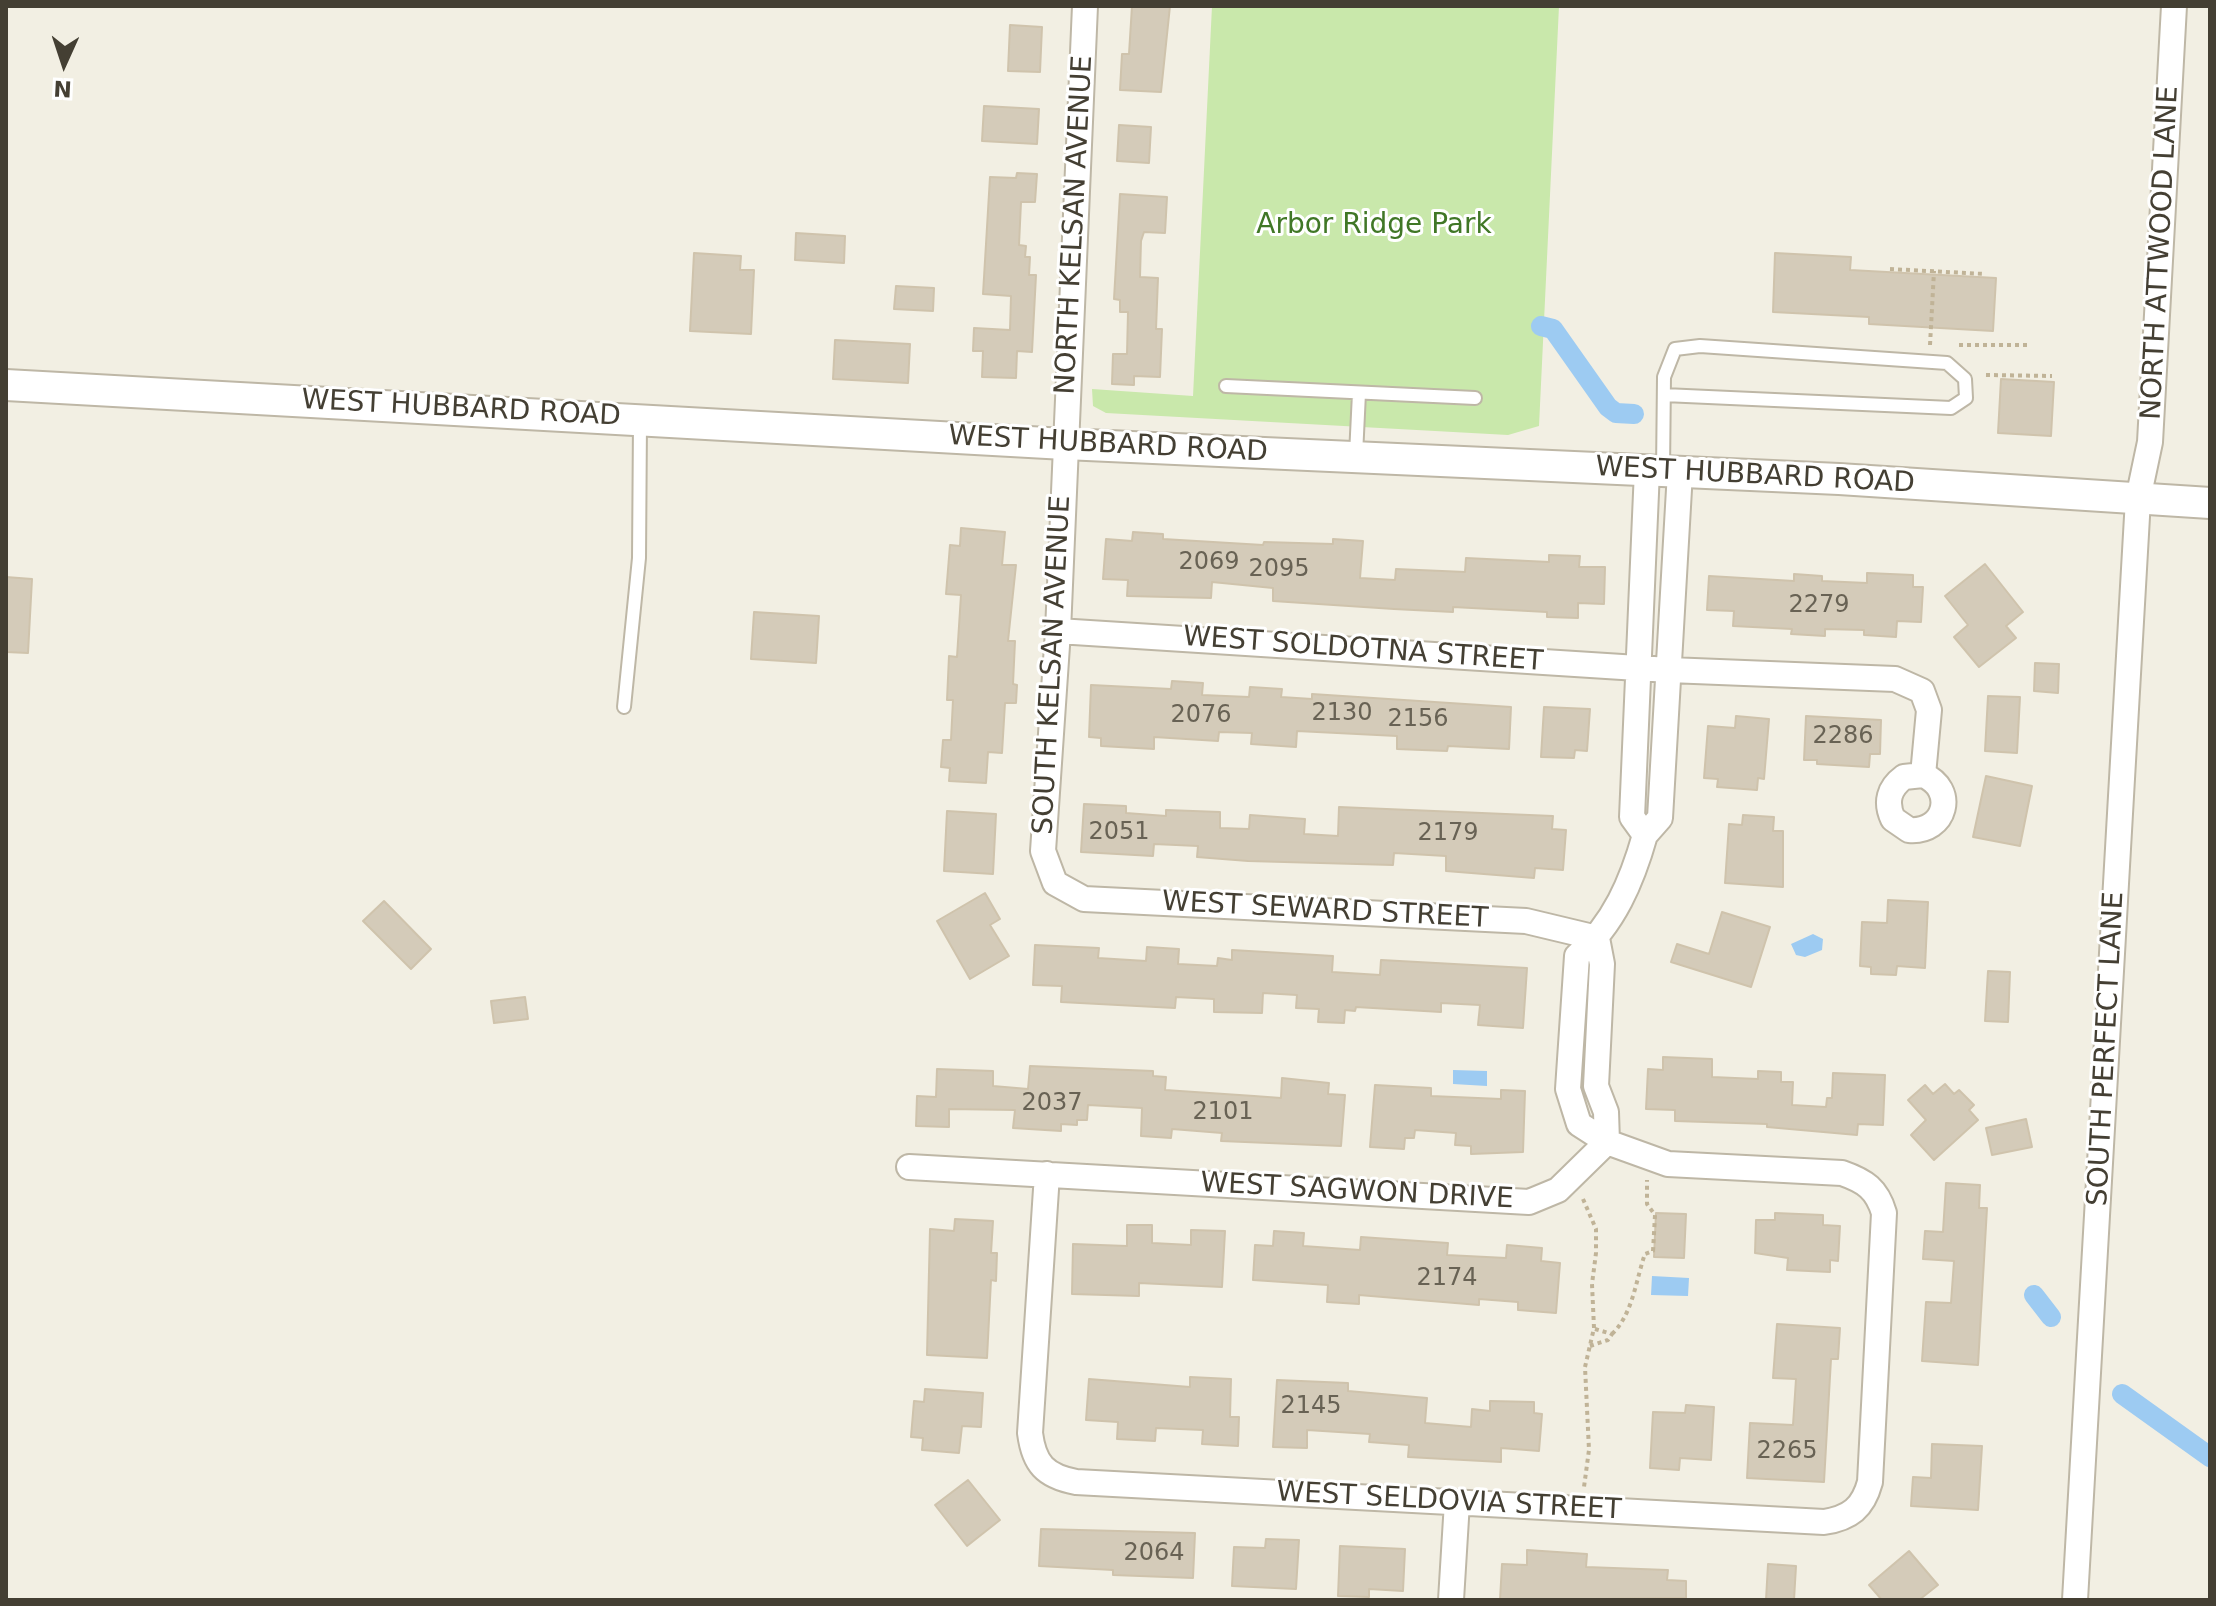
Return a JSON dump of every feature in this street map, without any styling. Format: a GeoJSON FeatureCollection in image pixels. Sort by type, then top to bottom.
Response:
{"type":"FeatureCollection","features":[{"type":"Feature","properties":{"kind":"street","name":"NORTH KELSAN AVENUE"},"geometry":{"type":"LineString","coordinates":[[1065,444],[1085,6]]}},
{"type":"Feature","properties":{"kind":"street","name":"NORTH ATTWOOD LANE"},"geometry":{"type":"LineString","coordinates":[[2138,499],[2150,442],[2174,6]]}},
{"type":"Feature","properties":{"kind":"street","name":"WEST HUBBARD ROAD"},"geometry":{"type":"LineString","coordinates":[[6,385],[1065,444],[1663,471],[2210,503]]}},
{"type":"Feature","properties":{"kind":"street","name":"SOUTH KELSAN AVENUE"},"geometry":{"type":"LineString","coordinates":[[1055,883],[1043,851],[1058,631],[1065,444]]}},
{"type":"Feature","properties":{"kind":"street"},"geometry":{"type":"LineString","coordinates":[[1645,835],[1632,817],[1639,668],[1663,471]]}},
{"type":"Feature","properties":{"kind":"street"},"geometry":{"type":"LineString","coordinates":[[1607,1142],[1579,1124],[1568,1089],[1577,956],[1597,938],[1626,891],[1645,835],[1660,818],[1669,670],[1663,471]]}},
{"type":"Feature","properties":{"kind":"street","name":"SOUTH PERFECT LANE"},"geometry":{"type":"LineString","coordinates":[[2075,1600],[2138,499]]}},
{"type":"Feature","properties":{"kind":"street","name":"WEST SOLDOTNA STREET"},"geometry":{"type":"LineString","coordinates":[[1058,631],[1669,670],[1895,679],[1922,691],[1929,710],[1923,775]]}},
{"type":"Feature","properties":{"kind":"street","name":"WEST SEWARD STREET"},"geometry":{"type":"LineString","coordinates":[[1055,883],[1084,899],[1526,921],[1597,938]]}},
{"type":"Feature","properties":{"kind":"street","name":"WEST SAGWON DRIVE"},"geometry":{"type":"LineString","coordinates":[[909,1167],[1529,1202],[1558,1190],[1607,1142]]}},
{"type":"Feature","properties":{"kind":"street","name":"WEST SELDOVIA STREET"},"geometry":{"type":"LineString","coordinates":[[1047,1174],[1030,1433],[1032,1452],[1040,1467],[1056,1478],[1076,1482],[1824,1522],[1842,1519],[1858,1509],[1870,1482],[1884,1213],[1872,1187],[1842,1173],[1668,1164],[1607,1142]]}},
{"type":"Feature","properties":{"kind":"street"},"geometry":{"type":"LineString","coordinates":[[1451,1600],[1457,1502]]}},
{"type":"Feature","properties":{"kind":"lane"},"geometry":{"type":"LineString","coordinates":[[1663,471],[1664,377],[1675,349],[1700,346],[1947,363],[1965,379],[1966,398],[1951,408],[1664,395]]}},
{"type":"Feature","properties":{"kind":"lane"},"geometry":{"type":"LineString","coordinates":[[1226,386],[1475,398]]}},
{"type":"Feature","properties":{"kind":"lane"},"geometry":{"type":"LineString","coordinates":[[1356,458],[1359,393]]}},
{"type":"Feature","properties":{"kind":"lane"},"geometry":{"type":"LineString","coordinates":[[624,707],[639,558],[640,419]]}},
{"type":"Feature","properties":{"kind":"path"},"geometry":{"type":"LineString","coordinates":[[1890,269],[1985,274]]}},
{"type":"Feature","properties":{"kind":"path"},"geometry":{"type":"LineString","coordinates":[[1930,345],[1934,271]]}},
{"type":"Feature","properties":{"kind":"path"},"geometry":{"type":"LineString","coordinates":[[1959,345],[2028,345]]}},
{"type":"Feature","properties":{"kind":"path"},"geometry":{"type":"LineString","coordinates":[[1986,375],[2052,376]]}},
{"type":"Feature","properties":{"kind":"path"},"geometry":{"type":"LineString","coordinates":[[1590,1346],[1608,1340],[1621,1325],[1640,1278],[1645,1254],[1653,1251],[1655,1215],[1647,1204],[1647,1180]]}},
{"type":"Feature","properties":{"kind":"path"},"geometry":{"type":"LineString","coordinates":[[1583,1199],[1596,1229],[1594,1328],[1585,1367],[1589,1450],[1583,1492]]}},
{"type":"Feature","properties":{"kind":"path"},"geometry":{"type":"LineString","coordinates":[[1594,1328],[1612,1334]]}},
{"type":"Feature","properties":{"kind":"green space","name":"Arbor Ridge Park"},"geometry":{"type":"Polygon","coordinates":[[[1212,6],[1559,6],[1539,426],[1508,435],[1106,413],[1093,406],[1092,389],[1193,396],[1212,6]]]}},
{"type":"Feature","properties":{"kind":"water"},"geometry":{"type":"Polygon","coordinates":[[[1813,934],[1823,939],[1822,950],[1805,957],[1796,955],[1791,944],[1813,934]]]}},
{"type":"Feature","properties":{"kind":"water"},"geometry":{"type":"Polygon","coordinates":[[[1453,1070],[1487,1071],[1487,1086],[1453,1084],[1453,1070]]]}},
{"type":"Feature","properties":{"kind":"water"},"geometry":{"type":"Polygon","coordinates":[[[1652,1276],[1689,1278],[1688,1296],[1651,1295],[1652,1276]]]}},
{"type":"Feature","properties":{"kind":"building"},"geometry":{"type":"Polygon","coordinates":[[[1132,6],[1170,6],[1161,92],[1120,90],[1122,54],[1129,54],[1132,6]]]}},
{"type":"Feature","properties":{"kind":"building"},"geometry":{"type":"Polygon","coordinates":[[[1010,25],[1042,27],[1040,72],[1008,71],[1010,25]]]}},
{"type":"Feature","properties":{"kind":"building"},"geometry":{"type":"Polygon","coordinates":[[[984,106],[1039,109],[1037,144],[982,141],[984,106]]]}},
{"type":"Feature","properties":{"kind":"building"},"geometry":{"type":"Polygon","coordinates":[[[1119,125],[1151,127],[1149,163],[1117,161],[1119,125]]]}},
{"type":"Feature","properties":{"kind":"building"},"geometry":{"type":"Polygon","coordinates":[[[1017,173],[1037,174],[1035,202],[1021,202],[1019,245],[1026,246],[1025,257],[1030,257],[1029,275],[1036,275],[1032,352],[1017,351],[1016,378],[982,377],[983,351],[973,351],[974,328],[1010,330],[1011,296],[983,294],[990,177],[1016,178],[1017,173]]]}},
{"type":"Feature","properties":{"kind":"building"},"geometry":{"type":"Polygon","coordinates":[[[1120,194],[1167,197],[1165,233],[1144,232],[1141,241],[1140,277],[1158,278],[1156,329],[1162,329],[1160,377],[1134,376],[1134,385],[1112,384],[1113,354],[1127,354],[1128,312],[1120,312],[1120,300],[1114,299],[1120,194]]]}},
{"type":"Feature","properties":{"kind":"building"},"geometry":{"type":"Polygon","coordinates":[[[796,233],[845,236],[844,263],[795,260],[796,233]]]}},
{"type":"Feature","properties":{"kind":"building"},"geometry":{"type":"Polygon","coordinates":[[[694,253],[741,256],[740,270],[754,270],[751,334],[690,331],[694,253]]]}},
{"type":"Feature","properties":{"kind":"building"},"geometry":{"type":"Polygon","coordinates":[[[1775,253],[1851,257],[1850,270],[1996,278],[1993,331],[1869,324],[1869,317],[1773,312],[1775,253]]]}},
{"type":"Feature","properties":{"kind":"building"},"geometry":{"type":"Polygon","coordinates":[[[896,286],[934,288],[933,311],[894,309],[896,286]]]}},
{"type":"Feature","properties":{"kind":"building"},"geometry":{"type":"Polygon","coordinates":[[[835,340],[910,344],[908,383],[833,379],[835,340]]]}},
{"type":"Feature","properties":{"kind":"building"},"geometry":{"type":"Polygon","coordinates":[[[2001,379],[2054,382],[2051,436],[1998,433],[2001,379]]]}},
{"type":"Feature","properties":{"kind":"building"},"geometry":{"type":"Polygon","coordinates":[[[961,528],[1005,532],[1002,565],[1016,565],[1008,641],[1015,641],[1013,684],[1017,685],[1016,703],[1005,703],[1002,753],[988,752],[986,783],[949,781],[950,768],[941,767],[943,740],[951,740],[953,700],[947,700],[949,656],[957,657],[961,595],[946,594],[950,545],[960,546],[961,528]]]}},
{"type":"Feature","properties":{"kind":"building"},"geometry":{"type":"Polygon","coordinates":[[[1133,532],[1163,534],[1163,539],[1263,545],[1264,542],[1333,544],[1333,539],[1363,541],[1360,578],[1395,580],[1396,569],[1465,572],[1466,558],[1549,562],[1549,555],[1580,556],[1579,567],[1605,567],[1604,604],[1578,603],[1578,618],[1547,617],[1547,612],[1453,607],[1453,612],[1394,609],[1273,601],[1273,588],[1212,582],[1211,598],[1127,596],[1128,580],[1103,579],[1106,539],[1132,541],[1133,532]]]}},
{"type":"Feature","properties":{"kind":"building"},"geometry":{"type":"Polygon","coordinates":[[[1985,564],[2023,612],[2006,626],[2016,638],[1979,667],[1954,637],[1968,625],[1945,596],[1985,564]]]}},
{"type":"Feature","properties":{"kind":"building"},"geometry":{"type":"Polygon","coordinates":[[[1867,573],[1913,575],[1913,587],[1923,587],[1921,622],[1897,621],[1896,637],[1864,635],[1864,630],[1825,629],[1825,636],[1791,634],[1792,629],[1733,626],[1734,611],[1707,610],[1709,576],[1794,581],[1794,574],[1822,576],[1822,581],[1867,583],[1867,573]]]}},
{"type":"Feature","properties":{"kind":"building"},"geometry":{"type":"Polygon","coordinates":[[[6,577],[32,579],[28,653],[6,652],[6,577]]]}},
{"type":"Feature","properties":{"kind":"building"},"geometry":{"type":"Polygon","coordinates":[[[754,612],[819,616],[816,663],[751,659],[754,612]]]}},
{"type":"Feature","properties":{"kind":"building"},"geometry":{"type":"Polygon","coordinates":[[[2035,663],[2059,664],[2058,693],[2034,691],[2035,663]]]}},
{"type":"Feature","properties":{"kind":"building"},"geometry":{"type":"Polygon","coordinates":[[[1172,681],[1203,683],[1202,695],[1249,697],[1250,687],[1282,689],[1281,697],[1312,699],[1312,694],[1511,707],[1509,749],[1448,746],[1447,751],[1397,749],[1397,736],[1297,731],[1296,747],[1251,744],[1252,733],[1219,732],[1218,741],[1154,737],[1154,749],[1101,746],[1101,738],[1089,737],[1091,685],[1171,689],[1172,681]]]}},
{"type":"Feature","properties":{"kind":"building"},"geometry":{"type":"Polygon","coordinates":[[[1988,696],[2020,697],[2017,753],[1985,751],[1988,696]]]}},
{"type":"Feature","properties":{"kind":"building"},"geometry":{"type":"Polygon","coordinates":[[[1544,707],[1590,709],[1587,751],[1575,750],[1574,758],[1541,757],[1544,707]]]}},
{"type":"Feature","properties":{"kind":"building"},"geometry":{"type":"Polygon","coordinates":[[[1736,716],[1769,719],[1764,779],[1758,778],[1757,790],[1717,787],[1718,779],[1704,778],[1708,726],[1735,728],[1736,716]]]}},
{"type":"Feature","properties":{"kind":"building"},"geometry":{"type":"Polygon","coordinates":[[[1806,716],[1881,720],[1880,754],[1870,754],[1869,767],[1817,764],[1817,760],[1804,760],[1806,716]]]}},
{"type":"Feature","properties":{"kind":"building"},"geometry":{"type":"Polygon","coordinates":[[[1986,776],[2032,786],[2020,846],[1973,837],[1986,776]]]}},
{"type":"Feature","properties":{"kind":"building"},"geometry":{"type":"Polygon","coordinates":[[[1084,804],[1126,806],[1126,813],[1166,816],[1166,810],[1220,812],[1220,828],[1249,829],[1250,815],[1305,819],[1304,834],[1338,836],[1339,807],[1553,816],[1552,829],[1566,830],[1563,870],[1535,868],[1534,878],[1446,871],[1446,856],[1394,853],[1393,865],[1248,861],[1197,857],[1198,846],[1154,844],[1153,856],[1081,852],[1084,804]]]}},
{"type":"Feature","properties":{"kind":"building"},"geometry":{"type":"Polygon","coordinates":[[[947,811],[996,814],[993,874],[944,871],[947,811]]]}},
{"type":"Feature","properties":{"kind":"building"},"geometry":{"type":"Polygon","coordinates":[[[1743,815],[1774,817],[1773,831],[1783,831],[1783,887],[1725,883],[1729,824],[1742,825],[1743,815]]]}},
{"type":"Feature","properties":{"kind":"building"},"geometry":{"type":"Polygon","coordinates":[[[985,893],[1000,919],[990,925],[1009,956],[970,979],[937,921],[985,893]]]}},
{"type":"Feature","properties":{"kind":"building"},"geometry":{"type":"Polygon","coordinates":[[[1888,900],[1928,902],[1925,968],[1897,966],[1896,975],[1871,974],[1871,967],[1860,966],[1862,922],[1887,923],[1888,900]]]}},
{"type":"Feature","properties":{"kind":"building"},"geometry":{"type":"Polygon","coordinates":[[[384,901],[431,949],[411,969],[363,921],[384,901]]]}},
{"type":"Feature","properties":{"kind":"building"},"geometry":{"type":"Polygon","coordinates":[[[1722,912],[1770,927],[1751,987],[1671,962],[1677,944],[1709,954],[1722,912]]]}},
{"type":"Feature","properties":{"kind":"building"},"geometry":{"type":"Polygon","coordinates":[[[1035,945],[1099,948],[1098,958],[1146,961],[1147,947],[1179,949],[1178,964],[1217,966],[1218,958],[1232,960],[1232,950],[1333,956],[1332,972],[1380,975],[1381,960],[1527,968],[1523,1028],[1478,1025],[1480,1005],[1441,1003],[1441,1012],[1356,1007],[1355,1011],[1345,1010],[1344,1023],[1318,1022],[1319,1009],[1296,1008],[1297,995],[1263,993],[1262,1013],[1214,1012],[1214,999],[1176,997],[1175,1008],[1061,1002],[1062,986],[1033,985],[1035,945]]]}},
{"type":"Feature","properties":{"kind":"building"},"geometry":{"type":"Polygon","coordinates":[[[1988,971],[2010,972],[2008,1022],[1985,1021],[1988,971]]]}},
{"type":"Feature","properties":{"kind":"building"},"geometry":{"type":"Polygon","coordinates":[[[525,997],[528,1019],[494,1023],[491,1001],[525,997]]]}},
{"type":"Feature","properties":{"kind":"building"},"geometry":{"type":"Polygon","coordinates":[[[1663,1057],[1712,1059],[1712,1077],[1758,1079],[1758,1071],[1781,1072],[1781,1082],[1793,1082],[1792,1105],[1826,1107],[1827,1098],[1832,1098],[1833,1073],[1885,1075],[1883,1125],[1858,1124],[1857,1135],[1767,1127],[1767,1124],[1675,1121],[1675,1110],[1646,1109],[1648,1069],[1663,1070],[1663,1057]]]}},
{"type":"Feature","properties":{"kind":"building"},"geometry":{"type":"Polygon","coordinates":[[[1030,1066],[1153,1071],[1153,1076],[1166,1077],[1165,1090],[1281,1098],[1282,1078],[1329,1083],[1328,1094],[1345,1095],[1341,1146],[1221,1141],[1222,1133],[1172,1129],[1171,1138],[1141,1136],[1142,1108],[1088,1105],[1087,1120],[1077,1120],[1077,1125],[1061,1124],[1061,1131],[1013,1128],[1015,1110],[949,1109],[949,1127],[916,1126],[917,1096],[936,1097],[937,1069],[993,1071],[993,1086],[1028,1089],[1030,1066]]]}},
{"type":"Feature","properties":{"kind":"building"},"geometry":{"type":"Polygon","coordinates":[[[1945,1084],[1954,1094],[1959,1090],[1974,1105],[1969,1110],[1978,1120],[1934,1160],[1911,1135],[1926,1120],[1908,1100],[1925,1085],[1933,1094],[1945,1084]]]}},
{"type":"Feature","properties":{"kind":"building"},"geometry":{"type":"Polygon","coordinates":[[[1375,1085],[1431,1088],[1431,1096],[1501,1099],[1501,1090],[1525,1091],[1523,1152],[1471,1154],[1471,1146],[1455,1145],[1456,1133],[1415,1130],[1414,1138],[1405,1138],[1404,1149],[1370,1147],[1375,1085]]]}},
{"type":"Feature","properties":{"kind":"building"},"geometry":{"type":"Polygon","coordinates":[[[2026,1119],[2032,1147],[1992,1155],[1986,1128],[2026,1119]]]}},
{"type":"Feature","properties":{"kind":"building"},"geometry":{"type":"Polygon","coordinates":[[[1946,1183],[1980,1185],[1979,1208],[1987,1208],[1978,1365],[1922,1361],[1926,1302],[1951,1303],[1954,1261],[1923,1259],[1925,1231],[1943,1232],[1946,1183]]]}},
{"type":"Feature","properties":{"kind":"building"},"geometry":{"type":"Polygon","coordinates":[[[1656,1213],[1686,1214],[1684,1258],[1654,1257],[1656,1213]]]}},
{"type":"Feature","properties":{"kind":"building"},"geometry":{"type":"Polygon","coordinates":[[[1775,1213],[1823,1215],[1823,1225],[1840,1226],[1838,1261],[1830,1260],[1830,1272],[1787,1270],[1788,1258],[1755,1253],[1756,1220],[1775,1220],[1775,1213]]]}},
{"type":"Feature","properties":{"kind":"building"},"geometry":{"type":"Polygon","coordinates":[[[955,1219],[993,1221],[991,1253],[997,1253],[996,1281],[991,1280],[987,1358],[927,1355],[930,1229],[954,1231],[955,1219]]]}},
{"type":"Feature","properties":{"kind":"building"},"geometry":{"type":"Polygon","coordinates":[[[1127,1225],[1152,1225],[1152,1243],[1191,1245],[1191,1230],[1225,1231],[1222,1287],[1139,1283],[1139,1296],[1072,1294],[1073,1244],[1127,1246],[1127,1225]]]}},
{"type":"Feature","properties":{"kind":"building"},"geometry":{"type":"Polygon","coordinates":[[[1274,1231],[1304,1233],[1303,1246],[1360,1250],[1361,1237],[1448,1243],[1447,1255],[1506,1258],[1507,1245],[1542,1248],[1541,1261],[1560,1263],[1556,1313],[1518,1310],[1518,1302],[1479,1299],[1479,1305],[1359,1295],[1359,1304],[1327,1302],[1328,1285],[1253,1280],[1255,1245],[1273,1246],[1274,1231]]]}},
{"type":"Feature","properties":{"kind":"building"},"geometry":{"type":"Polygon","coordinates":[[[1777,1324],[1840,1328],[1838,1359],[1831,1359],[1824,1482],[1747,1478],[1750,1423],[1793,1425],[1796,1379],[1773,1378],[1777,1324]]]}},
{"type":"Feature","properties":{"kind":"building"},"geometry":{"type":"Polygon","coordinates":[[[1190,1377],[1231,1379],[1230,1417],[1239,1417],[1238,1446],[1202,1444],[1203,1430],[1156,1428],[1155,1441],[1117,1439],[1118,1422],[1086,1420],[1089,1379],[1190,1387],[1190,1377]]]}},
{"type":"Feature","properties":{"kind":"building"},"geometry":{"type":"Polygon","coordinates":[[[1277,1380],[1348,1383],[1348,1391],[1427,1398],[1425,1423],[1471,1427],[1472,1409],[1490,1411],[1490,1401],[1534,1402],[1534,1413],[1542,1414],[1539,1451],[1501,1448],[1501,1462],[1408,1457],[1409,1445],[1369,1442],[1370,1434],[1307,1430],[1307,1448],[1273,1447],[1277,1380]]]}},
{"type":"Feature","properties":{"kind":"building"},"geometry":{"type":"Polygon","coordinates":[[[925,1389],[983,1393],[981,1427],[962,1426],[959,1453],[922,1450],[923,1438],[911,1437],[914,1401],[924,1402],[925,1389]]]}},
{"type":"Feature","properties":{"kind":"building"},"geometry":{"type":"Polygon","coordinates":[[[1686,1405],[1714,1407],[1711,1460],[1680,1458],[1679,1470],[1650,1468],[1653,1412],[1685,1413],[1686,1405]]]}},
{"type":"Feature","properties":{"kind":"building"},"geometry":{"type":"Polygon","coordinates":[[[1932,1444],[1982,1446],[1978,1510],[1911,1506],[1913,1477],[1931,1478],[1932,1444]]]}},
{"type":"Feature","properties":{"kind":"building"},"geometry":{"type":"Polygon","coordinates":[[[968,1480],[1000,1520],[967,1546],[935,1505],[968,1480]]]}},
{"type":"Feature","properties":{"kind":"building"},"geometry":{"type":"Polygon","coordinates":[[[1041,1529],[1195,1533],[1193,1578],[1113,1575],[1113,1570],[1039,1566],[1041,1529]]]}},
{"type":"Feature","properties":{"kind":"building"},"geometry":{"type":"Polygon","coordinates":[[[1266,1539],[1299,1540],[1296,1589],[1232,1586],[1234,1547],[1265,1548],[1266,1539]]]}},
{"type":"Feature","properties":{"kind":"building"},"geometry":{"type":"Polygon","coordinates":[[[1340,1546],[1405,1549],[1403,1591],[1369,1589],[1369,1597],[1338,1596],[1340,1546]]]}},
{"type":"Feature","properties":{"kind":"building"},"geometry":{"type":"Polygon","coordinates":[[[1527,1550],[1587,1554],[1586,1567],[1668,1570],[1667,1580],[1686,1581],[1686,1598],[1500,1600],[1502,1564],[1527,1565],[1527,1550]]]}},
{"type":"Feature","properties":{"kind":"building"},"geometry":{"type":"Polygon","coordinates":[[[1909,1551],[1938,1585],[1919,1600],[1882,1600],[1869,1585],[1909,1551]]]}},
{"type":"Feature","properties":{"kind":"building"},"geometry":{"type":"Polygon","coordinates":[[[1768,1564],[1796,1566],[1794,1600],[1766,1600],[1768,1564]]]}},
{"type":"Feature","properties":{"kind":"waterway"},"geometry":{"type":"LineString","coordinates":[[1541,326],[1553,329],[1608,407],[1616,413],[1634,414]]}},
{"type":"Feature","properties":{"kind":"waterway"},"geometry":{"type":"LineString","coordinates":[[2034,1295],[2051,1317]]}},
{"type":"Feature","properties":{"kind":"waterway"},"geometry":{"type":"LineString","coordinates":[[2122,1394],[2210,1457]]}}]}
